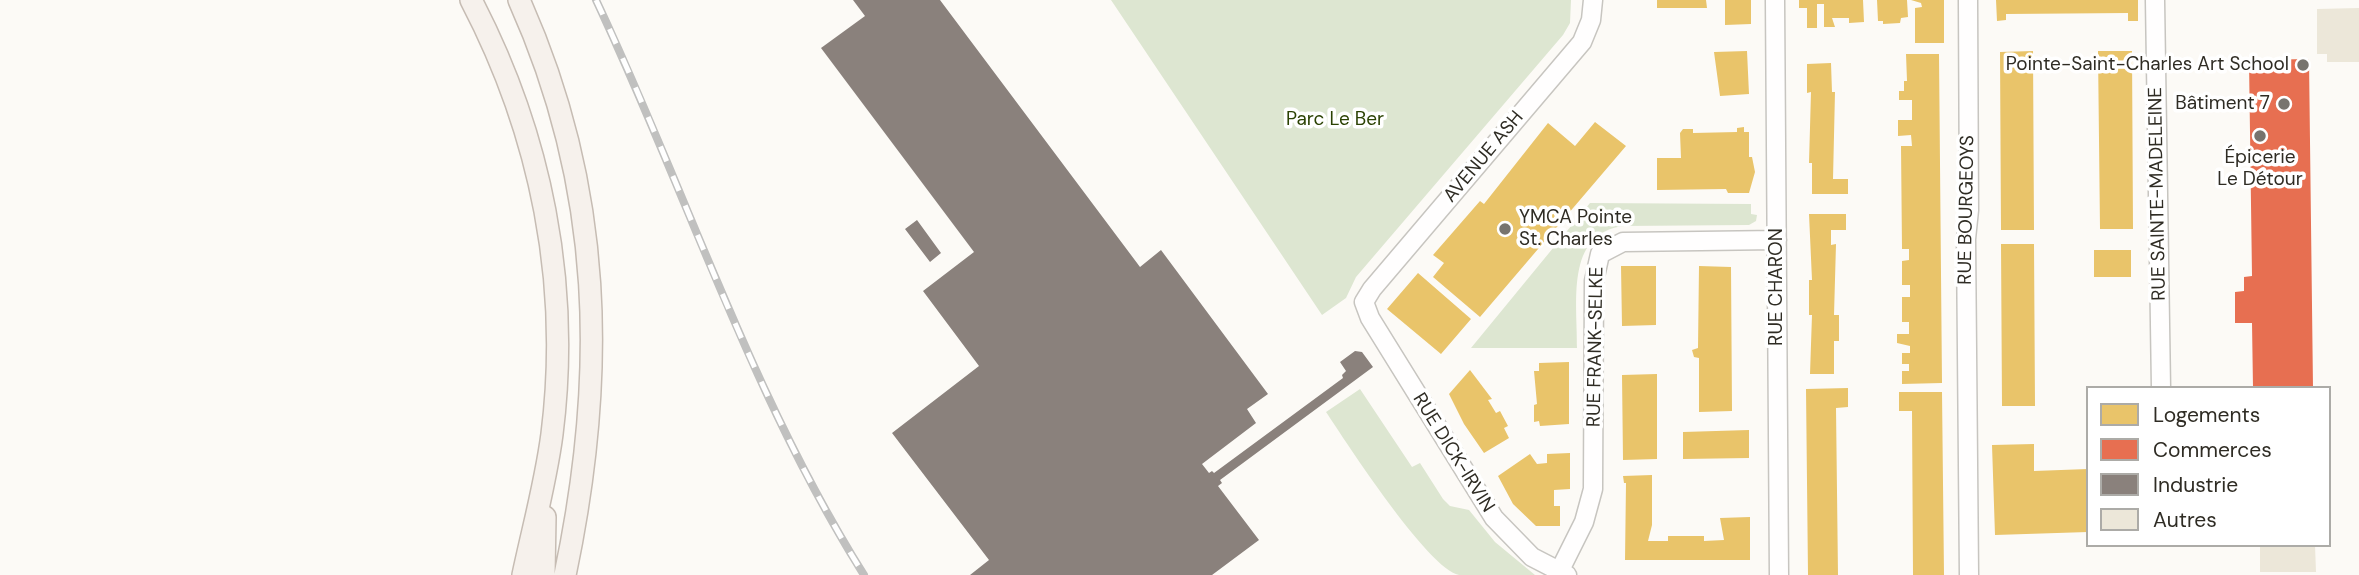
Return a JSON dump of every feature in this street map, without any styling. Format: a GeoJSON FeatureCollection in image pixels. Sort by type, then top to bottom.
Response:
{"type":"FeatureCollection","features":[{"type":"Feature","properties":{"kind":"main road"},"geometry":{"type":"LineString","coordinates":[[471,0],[500,58],[523,119],[538,174],[550,238],[558,352],[546,469],[544,575]]}},
{"type":"Feature","properties":{"kind":"main road"},"geometry":{"type":"LineString","coordinates":[[519,0],[550,83],[571,159],[590,284],[593,334],[589,430],[584,476],[565,575]]}},
{"type":"Feature","properties":{"kind":"main road"},"geometry":{"type":"LineString","coordinates":[[523,575],[546,469]]}},
{"type":"Feature","properties":{"kind":"street","name":"AVENUE ASH"},"geometry":{"type":"LineString","coordinates":[[1365,308],[1366,298],[1372,289],[1582,42],[1591,20],[1593,0]]}},
{"type":"Feature","properties":{"kind":"street","name":"RUE CHARON"},"geometry":{"type":"LineString","coordinates":[[1775,0],[1779,575]]}},
{"type":"Feature","properties":{"kind":"street","name":"RUE BOURGEOYS"},"geometry":{"type":"LineString","coordinates":[[1968,0],[1966,420],[1969,575]]}},
{"type":"Feature","properties":{"kind":"street","name":"RUE SAINTE-MADELEINE"},"geometry":{"type":"LineString","coordinates":[[2155,0],[2161,386]]}},
{"type":"Feature","properties":{"kind":"street","name":"RUE FRANK-SELKE"},"geometry":{"type":"LineString","coordinates":[[1563,573],[1582,529],[1593,489],[1594,281],[1600,254],[1623,242],[1777,240]]}},
{"type":"Feature","properties":{"kind":"street","name":"RUE DICK-IRVIN"},"geometry":{"type":"LineString","coordinates":[[1365,308],[1486,509],[1522,548],[1563,573]]}},
{"type":"Feature","properties":{"kind":"green space","name":"Parc Le Ber"},"geometry":{"type":"Polygon","coordinates":[[[1111,0],[1571,0],[1570,23],[1563,35],[1356,277],[1346,298],[1322,315],[1111,0]]]}},
{"type":"Feature","properties":{"kind":"green space"},"geometry":{"type":"Polygon","coordinates":[[[1590,203],[1751,204],[1751,214],[1757,215],[1756,221],[1749,225],[1624,226],[1605,231],[1591,242],[1578,273],[1577,348],[1471,348],[1590,203]]]}},
{"type":"Feature","properties":{"kind":"green space"},"geometry":{"type":"Polygon","coordinates":[[[1360,389],[1412,467],[1420,463],[1450,506],[1469,510],[1495,542],[1535,575],[1459,575],[1445,568],[1428,551],[1388,503],[1326,412],[1360,389]]]}},
{"type":"Feature","properties":{"kind":"building: Logements"},"geometry":{"type":"Polygon","coordinates":[[[1657,0],[1706,0],[1707,8],[1657,8],[1657,0]]]}},
{"type":"Feature","properties":{"kind":"building: Logements"},"geometry":{"type":"Polygon","coordinates":[[[1725,0],[1751,0],[1751,24],[1725,25],[1725,0]]]}},
{"type":"Feature","properties":{"kind":"building: Logements"},"geometry":{"type":"Polygon","coordinates":[[[1799,0],[1863,0],[1864,22],[1849,23],[1849,18],[1832,18],[1835,27],[1824,27],[1824,4],[1817,4],[1817,28],[1807,28],[1807,8],[1799,8],[1799,0]]]}},
{"type":"Feature","properties":{"kind":"building: Logements"},"geometry":{"type":"Polygon","coordinates":[[[1877,0],[1907,0],[1908,17],[1901,18],[1900,23],[1883,24],[1883,21],[1878,21],[1877,0]]]}},
{"type":"Feature","properties":{"kind":"building: Logements"},"geometry":{"type":"Polygon","coordinates":[[[1911,0],[1944,0],[1944,43],[1915,43],[1915,8],[1922,7],[1921,3],[1911,0]]]}},
{"type":"Feature","properties":{"kind":"building: Logements"},"geometry":{"type":"Polygon","coordinates":[[[1996,0],[2138,0],[2138,21],[2128,21],[2128,13],[2006,14],[2006,20],[1997,21],[1996,0]]]}},
{"type":"Feature","properties":{"kind":"building: Logements"},"geometry":{"type":"Polygon","coordinates":[[[1747,51],[1749,94],[1720,96],[1714,52],[1747,51]]]}},
{"type":"Feature","properties":{"kind":"building: Logements"},"geometry":{"type":"Polygon","coordinates":[[[2033,51],[2034,230],[2001,230],[2000,52],[2033,51]]]}},
{"type":"Feature","properties":{"kind":"building: Logements"},"geometry":{"type":"Polygon","coordinates":[[[2098,51],[2132,51],[2133,229],[2100,229],[2098,51]]]}},
{"type":"Feature","properties":{"kind":"building: Logements"},"geometry":{"type":"Polygon","coordinates":[[[1906,54],[1939,54],[1942,383],[1902,384],[1902,371],[1909,371],[1909,364],[1902,364],[1902,353],[1910,353],[1910,346],[1897,343],[1897,334],[1909,334],[1909,322],[1902,322],[1902,297],[1910,297],[1910,285],[1902,285],[1902,261],[1909,260],[1909,249],[1902,249],[1901,146],[1912,146],[1911,135],[1898,136],[1898,120],[1912,120],[1912,100],[1899,100],[1899,91],[1904,91],[1904,81],[1907,81],[1906,54]]]}},
{"type":"Feature","properties":{"kind":"building: Logements"},"geometry":{"type":"Polygon","coordinates":[[[1831,63],[1832,92],[1835,92],[1833,179],[1848,179],[1848,194],[1812,194],[1812,163],[1809,163],[1811,92],[1807,93],[1807,64],[1831,63]]]}},
{"type":"Feature","properties":{"kind":"building: Logements","name":"YMCA Pointe St. Charles"},"geometry":{"type":"Polygon","coordinates":[[[1595,122],[1626,146],[1480,317],[1433,277],[1444,263],[1433,255],[1480,201],[1484,204],[1548,123],[1575,146],[1595,122]]]}},
{"type":"Feature","properties":{"kind":"building: Logements"},"geometry":{"type":"Polygon","coordinates":[[[1744,127],[1744,132],[1749,132],[1749,157],[1752,157],[1755,172],[1749,193],[1728,193],[1726,189],[1657,190],[1657,158],[1681,158],[1680,133],[1683,129],[1693,129],[1693,133],[1737,132],[1737,128],[1744,127]]]}},
{"type":"Feature","properties":{"kind":"building: Logements"},"geometry":{"type":"Polygon","coordinates":[[[1809,214],[1846,214],[1846,230],[1831,230],[1831,245],[1836,244],[1834,315],[1839,315],[1839,341],[1834,341],[1834,374],[1810,374],[1812,315],[1809,315],[1809,280],[1812,280],[1809,214]]]}},
{"type":"Feature","properties":{"kind":"building: Logements"},"geometry":{"type":"Polygon","coordinates":[[[2001,244],[2034,244],[2035,406],[2002,406],[2001,244]]]}},
{"type":"Feature","properties":{"kind":"building: Logements"},"geometry":{"type":"Polygon","coordinates":[[[2094,250],[2131,250],[2131,277],[2094,277],[2094,250]]]}},
{"type":"Feature","properties":{"kind":"building: Logements"},"geometry":{"type":"Polygon","coordinates":[[[1621,266],[1656,266],[1656,325],[1622,326],[1621,266]]]}},
{"type":"Feature","properties":{"kind":"building: Logements"},"geometry":{"type":"Polygon","coordinates":[[[1699,266],[1731,267],[1732,411],[1699,412],[1699,358],[1694,357],[1692,350],[1698,348],[1699,266]]]}},
{"type":"Feature","properties":{"kind":"building: Logements"},"geometry":{"type":"Polygon","coordinates":[[[1418,273],[1471,319],[1441,354],[1387,309],[1418,273]]]}},
{"type":"Feature","properties":{"kind":"building: Logements"},"geometry":{"type":"Polygon","coordinates":[[[1569,362],[1569,424],[1540,426],[1539,421],[1534,422],[1534,405],[1537,404],[1534,371],[1539,371],[1539,363],[1569,362]]]}},
{"type":"Feature","properties":{"kind":"building: Logements"},"geometry":{"type":"Polygon","coordinates":[[[1470,370],[1492,399],[1488,400],[1496,413],[1500,411],[1508,426],[1504,428],[1509,438],[1484,453],[1464,424],[1449,394],[1470,370]]]}},
{"type":"Feature","properties":{"kind":"building: Logements"},"geometry":{"type":"Polygon","coordinates":[[[1657,374],[1657,459],[1623,460],[1622,375],[1657,374]]]}},
{"type":"Feature","properties":{"kind":"building: Logements"},"geometry":{"type":"Polygon","coordinates":[[[1848,388],[1848,407],[1836,408],[1838,575],[1808,575],[1806,389],[1848,388]]]}},
{"type":"Feature","properties":{"kind":"building: Logements"},"geometry":{"type":"Polygon","coordinates":[[[1899,392],[1942,392],[1944,575],[1913,575],[1912,411],[1899,411],[1899,392]]]}},
{"type":"Feature","properties":{"kind":"building: Logements"},"geometry":{"type":"Polygon","coordinates":[[[1749,430],[1749,458],[1683,459],[1683,432],[1749,430]]]}},
{"type":"Feature","properties":{"kind":"building: Logements"},"geometry":{"type":"Polygon","coordinates":[[[2034,444],[2034,471],[2086,469],[2086,532],[1995,535],[1992,445],[2034,444]]]}},
{"type":"Feature","properties":{"kind":"building: Logements"},"geometry":{"type":"Polygon","coordinates":[[[1570,453],[1570,489],[1554,490],[1554,506],[1560,506],[1560,526],[1536,526],[1513,504],[1498,476],[1530,454],[1537,464],[1547,463],[1547,454],[1570,453]]]}},
{"type":"Feature","properties":{"kind":"building: Logements"},"geometry":{"type":"Polygon","coordinates":[[[1652,475],[1652,525],[1648,541],[1668,541],[1668,536],[1704,536],[1704,541],[1724,540],[1720,518],[1750,517],[1750,560],[1625,560],[1626,483],[1623,476],[1652,475]]]}},
{"type":"Feature","properties":{"kind":"building: Commerces","name":"Bâtiment 7"},"geometry":{"type":"Polygon","coordinates":[[[2309,59],[2313,386],[2253,386],[2252,323],[2235,323],[2235,292],[2244,291],[2244,277],[2252,276],[2249,60],[2309,59]]]}},
{"type":"Feature","properties":{"kind":"building: Industrie"},"geometry":{"type":"Polygon","coordinates":[[[853,0],[940,0],[1140,267],[1161,250],[1268,394],[1247,409],[1256,423],[1202,464],[1209,473],[1214,473],[1343,378],[1342,375],[1346,371],[1340,362],[1355,351],[1362,352],[1373,367],[1220,480],[1222,483],[1218,486],[1259,540],[1212,575],[970,575],[989,560],[892,433],[979,366],[923,291],[974,252],[821,48],[865,16],[853,0]]]}},
{"type":"Feature","properties":{"kind":"building: Industrie"},"geometry":{"type":"Polygon","coordinates":[[[917,220],[941,253],[930,262],[905,229],[917,220]]]}},
{"type":"Feature","properties":{"kind":"building: Autres"},"geometry":{"type":"Polygon","coordinates":[[[2359,8],[2359,62],[2327,62],[2327,54],[2317,54],[2317,9],[2359,8]]]}},
{"type":"Feature","properties":{"kind":"building: Autres"},"geometry":{"type":"Polygon","coordinates":[[[2260,547],[2315,547],[2316,572],[2260,572],[2260,547]]]}},
{"type":"Feature","properties":{"kind":"railway"},"geometry":{"type":"LineString","coordinates":[[596,0],[753,364],[787,436],[864,575]]}},
{"type":"Feature","properties":{"kind":"place","name":"Pointe-Saint-Charles Art School"},"geometry":{"type":"Point","coordinates":[2303,65]}},
{"type":"Feature","properties":{"kind":"place","name":"Bâtiment 7"},"geometry":{"type":"Point","coordinates":[2284,104]}},
{"type":"Feature","properties":{"kind":"place","name":"Épicerie Le Détour"},"geometry":{"type":"Point","coordinates":[2260,136]}},
{"type":"Feature","properties":{"kind":"place","name":"YMCA Pointe St. Charles"},"geometry":{"type":"Point","coordinates":[1505,229]}}]}
